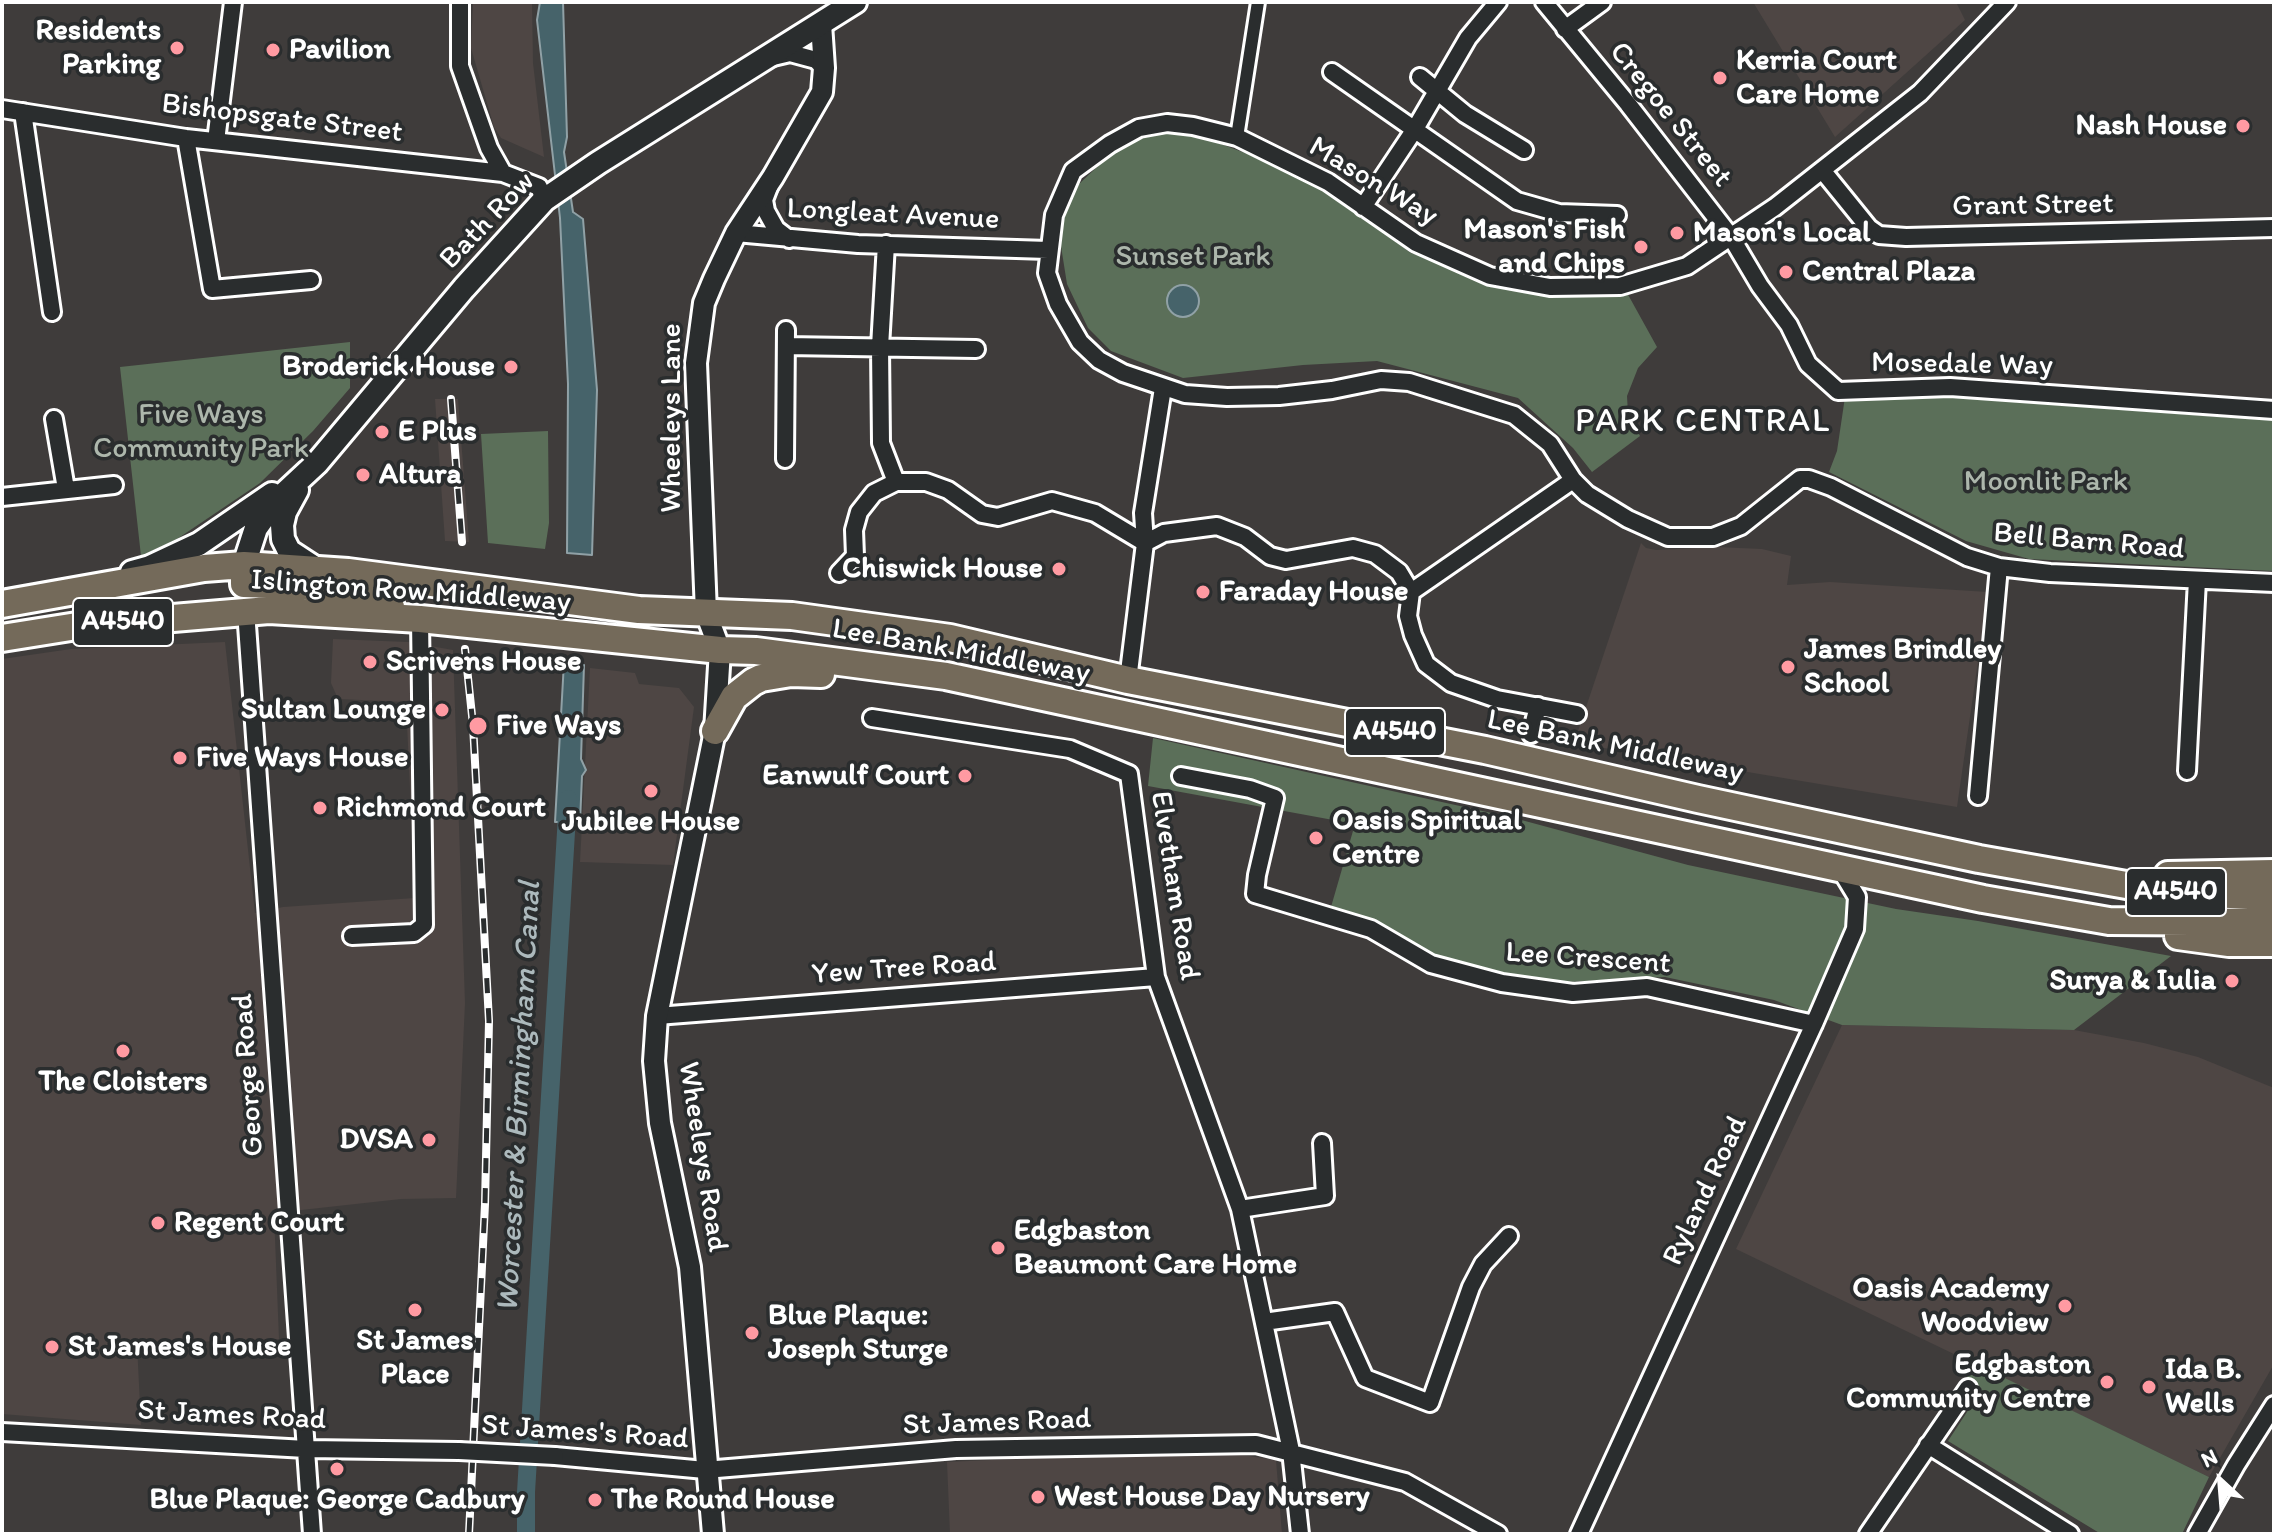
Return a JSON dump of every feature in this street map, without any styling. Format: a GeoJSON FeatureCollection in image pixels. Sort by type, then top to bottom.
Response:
{"type":"FeatureCollection","features":[{"type":"Feature","properties":{"kind":"highway","name":"Islington Row Middleway"},"geometry":{"type":"LineString","coordinates":[[2,604],[204,568],[244,565],[318,570],[613,607],[706,613]]}},
{"type":"Feature","properties":{"kind":"highway"},"geometry":{"type":"LineString","coordinates":[[244,565],[244,584],[306,586],[351,594],[420,619]]}},
{"type":"Feature","properties":{"kind":"highway","name":"Islington Row Middleway"},"geometry":{"type":"LineString","coordinates":[[2,638],[77,626],[269,610],[420,619],[720,650]]}},
{"type":"Feature","properties":{"kind":"highway","name":"Lee Bank Middleway"},"geometry":{"type":"LineString","coordinates":[[706,613],[792,616],[950,638],[1128,680],[1485,750],[1979,859],[2166,892],[2272,879]]}},
{"type":"Feature","properties":{"kind":"highway","name":"Lee Bank Middleway"},"geometry":{"type":"LineString","coordinates":[[720,650],[756,651],[946,676],[1983,899],[2109,921],[2274,922]]}},
{"type":"Feature","properties":{"kind":"highway"},"geometry":{"type":"LineString","coordinates":[[715,731],[734,697],[761,678],[791,673],[847,675],[897,669]]}},
{"type":"Feature","properties":{"kind":"highway"},"geometry":{"type":"LineString","coordinates":[[2109,921],[2138,931],[2229,943],[2274,943]]}},
{"type":"Feature","properties":{"kind":"main road","name":"Bath Row"},"geometry":{"type":"LineString","coordinates":[[244,565],[248,547],[274,503],[317,463],[464,288],[548,197],[855,2]]}},
{"type":"Feature","properties":{"kind":"main road"},"geometry":{"type":"LineString","coordinates":[[317,463],[296,491],[282,525],[283,539],[289,551],[318,570]]}},
{"type":"Feature","properties":{"kind":"main road"},"geometry":{"type":"LineString","coordinates":[[70,591],[150,567],[199,544],[317,463]]}},
{"type":"Feature","properties":{"kind":"street"},"geometry":{"type":"LineString","coordinates":[[216,141],[233,2]]}},
{"type":"Feature","properties":{"kind":"street"},"geometry":{"type":"LineString","coordinates":[[460,2],[460,66],[489,148],[503,173]]}},
{"type":"Feature","properties":{"kind":"street"},"geometry":{"type":"LineString","coordinates":[[1237,137],[1258,2]]}},
{"type":"Feature","properties":{"kind":"street"},"geometry":{"type":"LineString","coordinates":[[1363,207],[1415,129],[1468,38],[1498,2]]}},
{"type":"Feature","properties":{"kind":"street","name":"Cregoe Street"},"geometry":{"type":"LineString","coordinates":[[1544,2],[1731,237]]}},
{"type":"Feature","properties":{"kind":"street","name":"Cregoe Street"},"geometry":{"type":"LineString","coordinates":[[1565,29],[1602,2]]}},
{"type":"Feature","properties":{"kind":"street","name":"Mason Way"},"geometry":{"type":"LineString","coordinates":[[1573,480],[1550,444],[1514,415],[1409,382],[1381,380],[1279,396],[1213,396],[1185,394],[1163,388],[1099,360],[1080,342],[1058,304],[1047,273],[1054,215],[1073,171],[1110,144],[1139,128],[1167,123],[1193,126],[1237,137],[1328,182],[1416,243],[1490,276],[1550,287],[1620,286],[1687,266],[1731,237],[1920,93],[2007,2]]}},
{"type":"Feature","properties":{"kind":"street","name":"Wheeleys Lane"},"geometry":{"type":"LineString","coordinates":[[720,650],[706,613],[696,363],[704,303],[736,233],[773,177],[822,92],[821,24]]}},
{"type":"Feature","properties":{"kind":"street"},"geometry":{"type":"LineString","coordinates":[[764,59],[790,53],[816,60],[824,68]]}},
{"type":"Feature","properties":{"kind":"street"},"geometry":{"type":"LineString","coordinates":[[1332,72],[1517,201],[1559,213],[1617,215]]}},
{"type":"Feature","properties":{"kind":"street"},"geometry":{"type":"LineString","coordinates":[[1420,77],[1465,114],[1524,150]]}},
{"type":"Feature","properties":{"kind":"street","name":"Bishopsgate Street"},"geometry":{"type":"LineString","coordinates":[[2,109],[186,138],[503,173],[539,187],[548,197]]}},
{"type":"Feature","properties":{"kind":"street"},"geometry":{"type":"LineString","coordinates":[[23,112],[52,312]]}},
{"type":"Feature","properties":{"kind":"street"},"geometry":{"type":"LineString","coordinates":[[186,138],[212,289],[311,280]]}},
{"type":"Feature","properties":{"kind":"street","name":"Grant Street"},"geometry":{"type":"LineString","coordinates":[[1822,170],[1869,228],[1879,235],[1906,237],[2274,228]]}},
{"type":"Feature","properties":{"kind":"street"},"geometry":{"type":"LineString","coordinates":[[773,177],[764,200],[766,211],[776,229],[789,239]]}},
{"type":"Feature","properties":{"kind":"street","name":"Longleat Avenue"},"geometry":{"type":"LineString","coordinates":[[736,233],[789,239],[1048,250]]}},
{"type":"Feature","properties":{"kind":"street","name":"Mosedale Way"},"geometry":{"type":"LineString","coordinates":[[1731,237],[1760,286],[1789,325],[1808,364],[1838,391],[1950,387],[2274,410]]}},
{"type":"Feature","properties":{"kind":"street"},"geometry":{"type":"LineString","coordinates":[[886,244],[880,347],[881,443],[896,482]]}},
{"type":"Feature","properties":{"kind":"street"},"geometry":{"type":"LineString","coordinates":[[785,459],[786,338],[880,347],[976,349]]}},
{"type":"Feature","properties":{"kind":"street"},"geometry":{"type":"LineString","coordinates":[[1128,680],[1145,543],[1143,513],[1163,388]]}},
{"type":"Feature","properties":{"kind":"street"},"geometry":{"type":"LineString","coordinates":[[54,419],[66,489]]}},
{"type":"Feature","properties":{"kind":"street","name":"Bell Barn Road"},"geometry":{"type":"LineString","coordinates":[[1573,480],[1607,507],[1668,537],[1713,537],[1741,526],[1800,479],[1809,479],[1831,487],[1967,557],[1999,567],[2050,573],[2274,583]]}},
{"type":"Feature","properties":{"kind":"street"},"geometry":{"type":"LineString","coordinates":[[1411,592],[1573,480]]}},
{"type":"Feature","properties":{"kind":"street"},"geometry":{"type":"LineString","coordinates":[[839,573],[855,556],[854,530],[859,512],[874,493],[896,482],[926,482],[948,490],[982,514],[993,517],[1052,501],[1095,513],[1145,543]]}},
{"type":"Feature","properties":{"kind":"street"},"geometry":{"type":"LineString","coordinates":[[2,497],[114,485]]}},
{"type":"Feature","properties":{"kind":"street"},"geometry":{"type":"LineString","coordinates":[[1145,543],[1164,533],[1217,526],[1245,537],[1270,556],[1286,560],[1353,548],[1375,554],[1399,572],[1411,592],[1408,616],[1426,664],[1451,683],[1497,699],[1577,714]]}},
{"type":"Feature","properties":{"kind":"street"},"geometry":{"type":"LineString","coordinates":[[1978,796],[1999,567]]}},
{"type":"Feature","properties":{"kind":"street"},"geometry":{"type":"LineString","coordinates":[[2187,771],[2197,580]]}},
{"type":"Feature","properties":{"kind":"street","name":"George Road"},"geometry":{"type":"LineString","coordinates":[[246,611],[312,1534]]}},
{"type":"Feature","properties":{"kind":"street"},"geometry":{"type":"LineString","coordinates":[[706,613],[697,635],[683,646],[702,661],[716,693]]}},
{"type":"Feature","properties":{"kind":"street"},"geometry":{"type":"LineString","coordinates":[[352,936],[414,933],[424,925],[420,619]]}},
{"type":"Feature","properties":{"kind":"street","name":"Wheeleys Road"},"geometry":{"type":"LineString","coordinates":[[713,1534],[705,1470],[690,1267],[660,1123],[654,1061],[657,1016],[715,731],[720,650]]}},
{"type":"Feature","properties":{"kind":"street"},"geometry":{"type":"LineString","coordinates":[[1531,734],[1538,706]]}},
{"type":"Feature","properties":{"kind":"street","name":"Elvetham Road"},"geometry":{"type":"LineString","coordinates":[[872,718],[1070,749],[1129,774],[1156,977],[1240,1209],[1291,1451],[1300,1534]]}},
{"type":"Feature","properties":{"kind":"street","name":"Lee Crescent"},"geometry":{"type":"LineString","coordinates":[[1181,776],[1250,789],[1275,798],[1255,894],[1371,929],[1431,964],[1502,983],[1573,993],[1647,987],[1814,1024]]}},
{"type":"Feature","properties":{"kind":"street","name":"Ryland Road"},"geometry":{"type":"LineString","coordinates":[[1579,1534],[1855,929],[1857,897],[1840,869]]}},
{"type":"Feature","properties":{"kind":"street","name":"Yew Tree Road"},"geometry":{"type":"LineString","coordinates":[[657,1016],[1156,977]]}},
{"type":"Feature","properties":{"kind":"street"},"geometry":{"type":"LineString","coordinates":[[1240,1209],[1325,1196],[1322,1143]]}},
{"type":"Feature","properties":{"kind":"street"},"geometry":{"type":"LineString","coordinates":[[1264,1322],[1335,1312],[1365,1378],[1430,1403],[1471,1287],[1483,1264],[1509,1236]]}},
{"type":"Feature","properties":{"kind":"street"},"geometry":{"type":"LineString","coordinates":[[1868,1534],[1968,1388]]}},
{"type":"Feature","properties":{"kind":"street"},"geometry":{"type":"LineString","coordinates":[[2203,1532],[2274,1405]]}},
{"type":"Feature","properties":{"kind":"street","name":"St James Road"},"geometry":{"type":"LineString","coordinates":[[2,1432],[306,1449],[459,1451]]}},
{"type":"Feature","properties":{"kind":"street","name":"St James Road"},"geometry":{"type":"LineString","coordinates":[[705,1470],[956,1449],[1256,1444],[1405,1482],[1498,1534]]}},
{"type":"Feature","properties":{"kind":"street"},"geometry":{"type":"LineString","coordinates":[[1928,1445],[2048,1528],[2070,1534]]}},
{"type":"Feature","properties":{"kind":"street","name":"St James's Road"},"geometry":{"type":"LineString","coordinates":[[459,1451],[555,1456],[705,1470]]}},
{"type":"Feature","properties":{"kind":"shaded area"},"geometry":{"type":"Polygon","coordinates":[[[473,2],[532,2],[533,63],[544,157],[501,138],[494,127],[471,48],[473,2]]]}},
{"type":"Feature","properties":{"kind":"shaded area"},"geometry":{"type":"Polygon","coordinates":[[[1753,2],[1956,2],[1965,20],[1835,137],[1753,2]]]}},
{"type":"Feature","properties":{"kind":"shaded area"},"geometry":{"type":"Polygon","coordinates":[[[435,399],[458,399],[469,542],[445,541],[435,399]]]}},
{"type":"Feature","properties":{"kind":"shaded area","name":"James Brindley School"},"geometry":{"type":"Polygon","coordinates":[[[1641,543],[1646,548],[1656,550],[1717,547],[1762,549],[1791,556],[1787,585],[1830,582],[1988,592],[1957,807],[1574,743],[1641,543]]]}},
{"type":"Feature","properties":{"kind":"shaded area"},"geometry":{"type":"Polygon","coordinates":[[[333,639],[408,642],[453,650],[465,1003],[456,1198],[401,1199],[274,1213],[279,1339],[137,1344],[141,1425],[2,1414],[2,659],[71,649],[225,642],[255,913],[283,907],[415,898],[406,702],[338,699],[331,683],[333,639]]]}},
{"type":"Feature","properties":{"kind":"shaded area"},"geometry":{"type":"Polygon","coordinates":[[[590,668],[635,673],[639,684],[679,688],[694,707],[673,865],[580,862],[590,668]]]}},
{"type":"Feature","properties":{"kind":"shaded area","name":"Oasis Academy Woodview"},"geometry":{"type":"Polygon","coordinates":[[[1842,1025],[2074,1030],[2198,1057],[2274,1088],[2274,1364],[2209,1477],[1736,1249],[1842,1025]]]}},
{"type":"Feature","properties":{"kind":"shaded area"},"geometry":{"type":"Polygon","coordinates":[[[1208,1450],[1276,1460],[1282,1534],[950,1534],[947,1462],[1208,1450]]]}},
{"type":"Feature","properties":{"kind":"green space","name":"Sunset Park"},"geometry":{"type":"Polygon","coordinates":[[[1171,131],[1202,137],[1256,157],[1330,192],[1411,253],[1489,284],[1551,295],[1594,297],[1626,291],[1657,347],[1638,368],[1627,396],[1628,414],[1640,436],[1592,472],[1573,448],[1518,398],[1377,361],[1303,365],[1183,378],[1111,351],[1088,328],[1067,284],[1060,240],[1066,209],[1079,184],[1115,150],[1141,137],[1171,131]]]}},
{"type":"Feature","properties":{"kind":"green space","name":"Five Ways Community Park"},"geometry":{"type":"Polygon","coordinates":[[[350,342],[350,388],[313,431],[260,483],[177,539],[141,556],[120,367],[350,342]]]}},
{"type":"Feature","properties":{"kind":"green space","name":"Moonlit Park"},"geometry":{"type":"Polygon","coordinates":[[[1845,397],[1951,397],[2235,418],[2274,417],[2274,571],[2029,559],[1966,541],[1829,472],[1837,451],[1845,397]]]}},
{"type":"Feature","properties":{"kind":"green space"},"geometry":{"type":"Polygon","coordinates":[[[548,431],[549,523],[545,549],[488,543],[481,434],[548,431]]]}},
{"type":"Feature","properties":{"kind":"green space"},"geometry":{"type":"Polygon","coordinates":[[[1153,738],[1514,818],[1688,865],[1896,909],[2171,956],[2074,1030],[1842,1025],[1774,1000],[1665,977],[1568,982],[1499,973],[1434,954],[1331,907],[1355,824],[1148,786],[1153,738]]]}},
{"type":"Feature","properties":{"kind":"green space"},"geometry":{"type":"Polygon","coordinates":[[[1976,1364],[2209,1477],[2182,1534],[2101,1534],[1948,1441],[1982,1389],[1967,1377],[1976,1364]]]}},
{"type":"Feature","properties":{"kind":"water"},"geometry":{"type":"Polygon","coordinates":[[[540,2],[563,2],[567,137],[564,152],[573,212],[583,219],[597,390],[592,555],[567,553],[568,384],[560,218],[537,20],[540,2]]]}},
{"type":"Feature","properties":{"kind":"water"},"geometry":{"type":"Polygon","coordinates":[[[1183,285],[1194,290],[1199,301],[1194,312],[1183,317],[1172,312],[1167,301],[1172,290],[1183,285]]]}},
{"type":"Feature","properties":{"kind":"water"},"geometry":{"type":"Polygon","coordinates":[[[564,662],[584,665],[581,759],[586,770],[582,776],[580,822],[555,822],[564,662]]]}},
{"type":"Feature","properties":{"kind":"waterway","name":"Worcester & Birmingham Canal"},"geometry":{"type":"LineString","coordinates":[[526,1534],[568,799]]}},
{"type":"Feature","properties":{"kind":"railway"},"geometry":{"type":"LineString","coordinates":[[451,399],[462,542]]}},
{"type":"Feature","properties":{"kind":"railway"},"geometry":{"type":"LineString","coordinates":[[465,649],[473,725],[489,1021],[485,1204],[469,1534]]}},
{"type":"Feature","properties":{"kind":"place","name":"Residents Parking"},"geometry":{"type":"Point","coordinates":[177,48]}},
{"type":"Feature","properties":{"kind":"place","name":"Pavilion"},"geometry":{"type":"Point","coordinates":[273,50]}},
{"type":"Feature","properties":{"kind":"place","name":"Kerria Court Care Home"},"geometry":{"type":"Point","coordinates":[1720,78]}},
{"type":"Feature","properties":{"kind":"place","name":"Nash House"},"geometry":{"type":"Point","coordinates":[2243,126]}},
{"type":"Feature","properties":{"kind":"place","name":"Mason's Local"},"geometry":{"type":"Point","coordinates":[1677,233]}},
{"type":"Feature","properties":{"kind":"place","name":"Mason's Fish and Chips"},"geometry":{"type":"Point","coordinates":[1641,247]}},
{"type":"Feature","properties":{"kind":"place","name":"Central Plaza"},"geometry":{"type":"Point","coordinates":[1786,272]}},
{"type":"Feature","properties":{"kind":"place","name":"Broderick House"},"geometry":{"type":"Point","coordinates":[511,367]}},
{"type":"Feature","properties":{"kind":"place","name":"E Plus"},"geometry":{"type":"Point","coordinates":[382,432]}},
{"type":"Feature","properties":{"kind":"place","name":"Altura"},"geometry":{"type":"Point","coordinates":[363,475]}},
{"type":"Feature","properties":{"kind":"place","name":"Chiswick House"},"geometry":{"type":"Point","coordinates":[1059,569]}},
{"type":"Feature","properties":{"kind":"place","name":"Faraday House"},"geometry":{"type":"Point","coordinates":[1203,592]}},
{"type":"Feature","properties":{"kind":"place","name":"Scrivens House"},"geometry":{"type":"Point","coordinates":[370,662]}},
{"type":"Feature","properties":{"kind":"place","name":"James Brindley School"},"geometry":{"type":"Point","coordinates":[1788,667]}},
{"type":"Feature","properties":{"kind":"place","name":"Sultan Lounge"},"geometry":{"type":"Point","coordinates":[442,710]}},
{"type":"Feature","properties":{"kind":"place","name":"Five Ways"},"geometry":{"type":"Point","coordinates":[478,726]}},
{"type":"Feature","properties":{"kind":"place","name":"Five Ways House"},"geometry":{"type":"Point","coordinates":[180,758]}},
{"type":"Feature","properties":{"kind":"place","name":"Eanwulf Court"},"geometry":{"type":"Point","coordinates":[965,776]}},
{"type":"Feature","properties":{"kind":"place","name":"Jubilee House"},"geometry":{"type":"Point","coordinates":[651,791]}},
{"type":"Feature","properties":{"kind":"place","name":"Richmond Court"},"geometry":{"type":"Point","coordinates":[320,808]}},
{"type":"Feature","properties":{"kind":"place","name":"Oasis Spiritual Centre"},"geometry":{"type":"Point","coordinates":[1316,838]}},
{"type":"Feature","properties":{"kind":"place","name":"Surya & Iulia"},"geometry":{"type":"Point","coordinates":[2232,981]}},
{"type":"Feature","properties":{"kind":"place","name":"The Cloisters"},"geometry":{"type":"Point","coordinates":[123,1051]}},
{"type":"Feature","properties":{"kind":"place","name":"DVSA"},"geometry":{"type":"Point","coordinates":[429,1140]}},
{"type":"Feature","properties":{"kind":"place","name":"Regent Court"},"geometry":{"type":"Point","coordinates":[158,1223]}},
{"type":"Feature","properties":{"kind":"place","name":"Edgbaston Beaumont Care Home"},"geometry":{"type":"Point","coordinates":[998,1248]}},
{"type":"Feature","properties":{"kind":"place","name":"Oasis Academy Woodview"},"geometry":{"type":"Point","coordinates":[2065,1306]}},
{"type":"Feature","properties":{"kind":"place","name":"St James Place"},"geometry":{"type":"Point","coordinates":[415,1310]}},
{"type":"Feature","properties":{"kind":"place","name":"Blue Plaque: Joseph Sturge"},"geometry":{"type":"Point","coordinates":[752,1333]}},
{"type":"Feature","properties":{"kind":"place","name":"St James's House"},"geometry":{"type":"Point","coordinates":[52,1347]}},
{"type":"Feature","properties":{"kind":"place","name":"Edgbaston Community Centre"},"geometry":{"type":"Point","coordinates":[2107,1382]}},
{"type":"Feature","properties":{"kind":"place","name":"Ida B. Wells"},"geometry":{"type":"Point","coordinates":[2149,1387]}},
{"type":"Feature","properties":{"kind":"place","name":"Blue Plaque: George Cadbury"},"geometry":{"type":"Point","coordinates":[337,1469]}},
{"type":"Feature","properties":{"kind":"place","name":"West House Day Nursery"},"geometry":{"type":"Point","coordinates":[1038,1497]}},
{"type":"Feature","properties":{"kind":"place","name":"The Round House"},"geometry":{"type":"Point","coordinates":[595,1500]}},
{"type":"Feature","properties":{"kind":"district","name":"PARK CENTRAL"},"geometry":{"type":"Point","coordinates":[1703,422]}}]}
